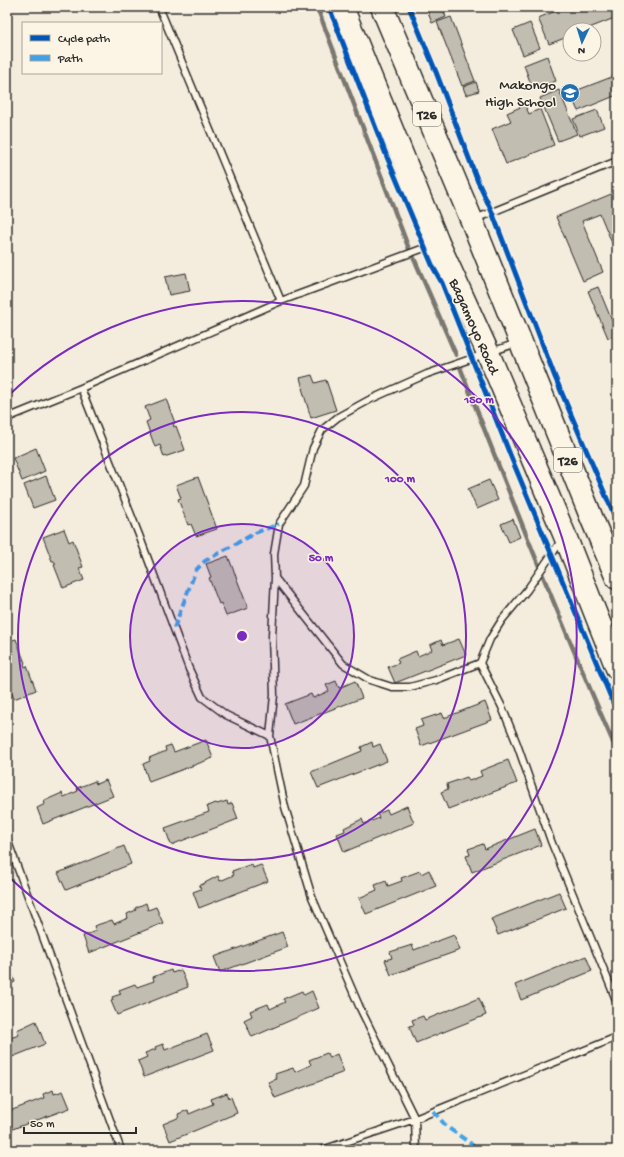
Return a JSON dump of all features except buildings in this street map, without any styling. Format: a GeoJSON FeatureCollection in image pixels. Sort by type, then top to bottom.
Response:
{"type":"FeatureCollection","features":[{"type":"Feature","properties":{"kind":"highway","name":"Bagamoyo Road"},"geometry":{"type":"LineString","coordinates":[[342,7],[438,243],[488,353],[565,536],[617,668]]}},
{"type":"Feature","properties":{"kind":"highway","name":"T26"},"geometry":{"type":"LineString","coordinates":[[382,7],[472,221],[617,578]]}},
{"type":"Feature","properties":{"kind":"lane"},"geometry":{"type":"LineString","coordinates":[[159,7],[281,300]]}},
{"type":"Feature","properties":{"kind":"lane"},"geometry":{"type":"LineString","coordinates":[[472,221],[617,161]]}},
{"type":"Feature","properties":{"kind":"lane"},"geometry":{"type":"LineString","coordinates":[[7,418],[81,388],[281,300],[438,243]]}},
{"type":"Feature","properties":{"kind":"lane"},"geometry":{"type":"LineString","coordinates":[[416,1150],[415,1119],[360,1008],[312,897],[285,807],[270,736],[274,695],[272,636],[275,578],[274,554],[279,524],[304,486],[313,448],[322,430],[338,417],[369,400],[427,374],[520,342]]}},
{"type":"Feature","properties":{"kind":"lane"},"geometry":{"type":"LineString","coordinates":[[81,388],[139,535],[189,669],[202,696],[226,715],[270,736]]}},
{"type":"Feature","properties":{"kind":"lane"},"geometry":{"type":"LineString","coordinates":[[275,578],[342,664],[370,680],[392,687],[410,688],[436,680],[480,663],[490,639],[502,620],[527,590],[565,536]]}},
{"type":"Feature","properties":{"kind":"lane"},"geometry":{"type":"LineString","coordinates":[[480,663],[502,707],[551,841],[617,1002]]}},
{"type":"Feature","properties":{"kind":"lane"},"geometry":{"type":"LineString","coordinates":[[7,839],[121,1150]]}},
{"type":"Feature","properties":{"kind":"lane"},"geometry":{"type":"LineString","coordinates":[[322,1150],[415,1119],[617,1037]]}},
{"type":"Feature","properties":{"kind":"waterway"},"geometry":{"type":"LineString","coordinates":[[317,7],[409,249]]}},
{"type":"Feature","properties":{"kind":"waterway"},"geometry":{"type":"LineString","coordinates":[[413,256],[456,355]]}},
{"type":"Feature","properties":{"kind":"waterway"},"geometry":{"type":"LineString","coordinates":[[460,367],[536,560],[617,751]]}},
{"type":"Feature","properties":{"kind":"marked path"},"geometry":{"type":"LineString","coordinates":[[174,628],[196,570],[205,561],[255,533],[279,524]]}},
{"type":"Feature","properties":{"kind":"marked path"},"geometry":{"type":"LineString","coordinates":[[433,1111],[447,1127],[470,1143],[477,1150]]}},
{"type":"Feature","properties":{"kind":"cycle path"},"geometry":{"type":"LineString","coordinates":[[329,7],[387,157],[433,267],[442,283],[511,457],[617,712]]}},
{"type":"Feature","properties":{"kind":"cycle path"},"geometry":{"type":"LineString","coordinates":[[409,7],[436,72],[478,182],[492,212],[555,377],[617,522]]}},
{"type":"Feature","properties":{"kind":"place","name":"Makongo High School"},"geometry":{"type":"Point","coordinates":[570,93]}}]}
